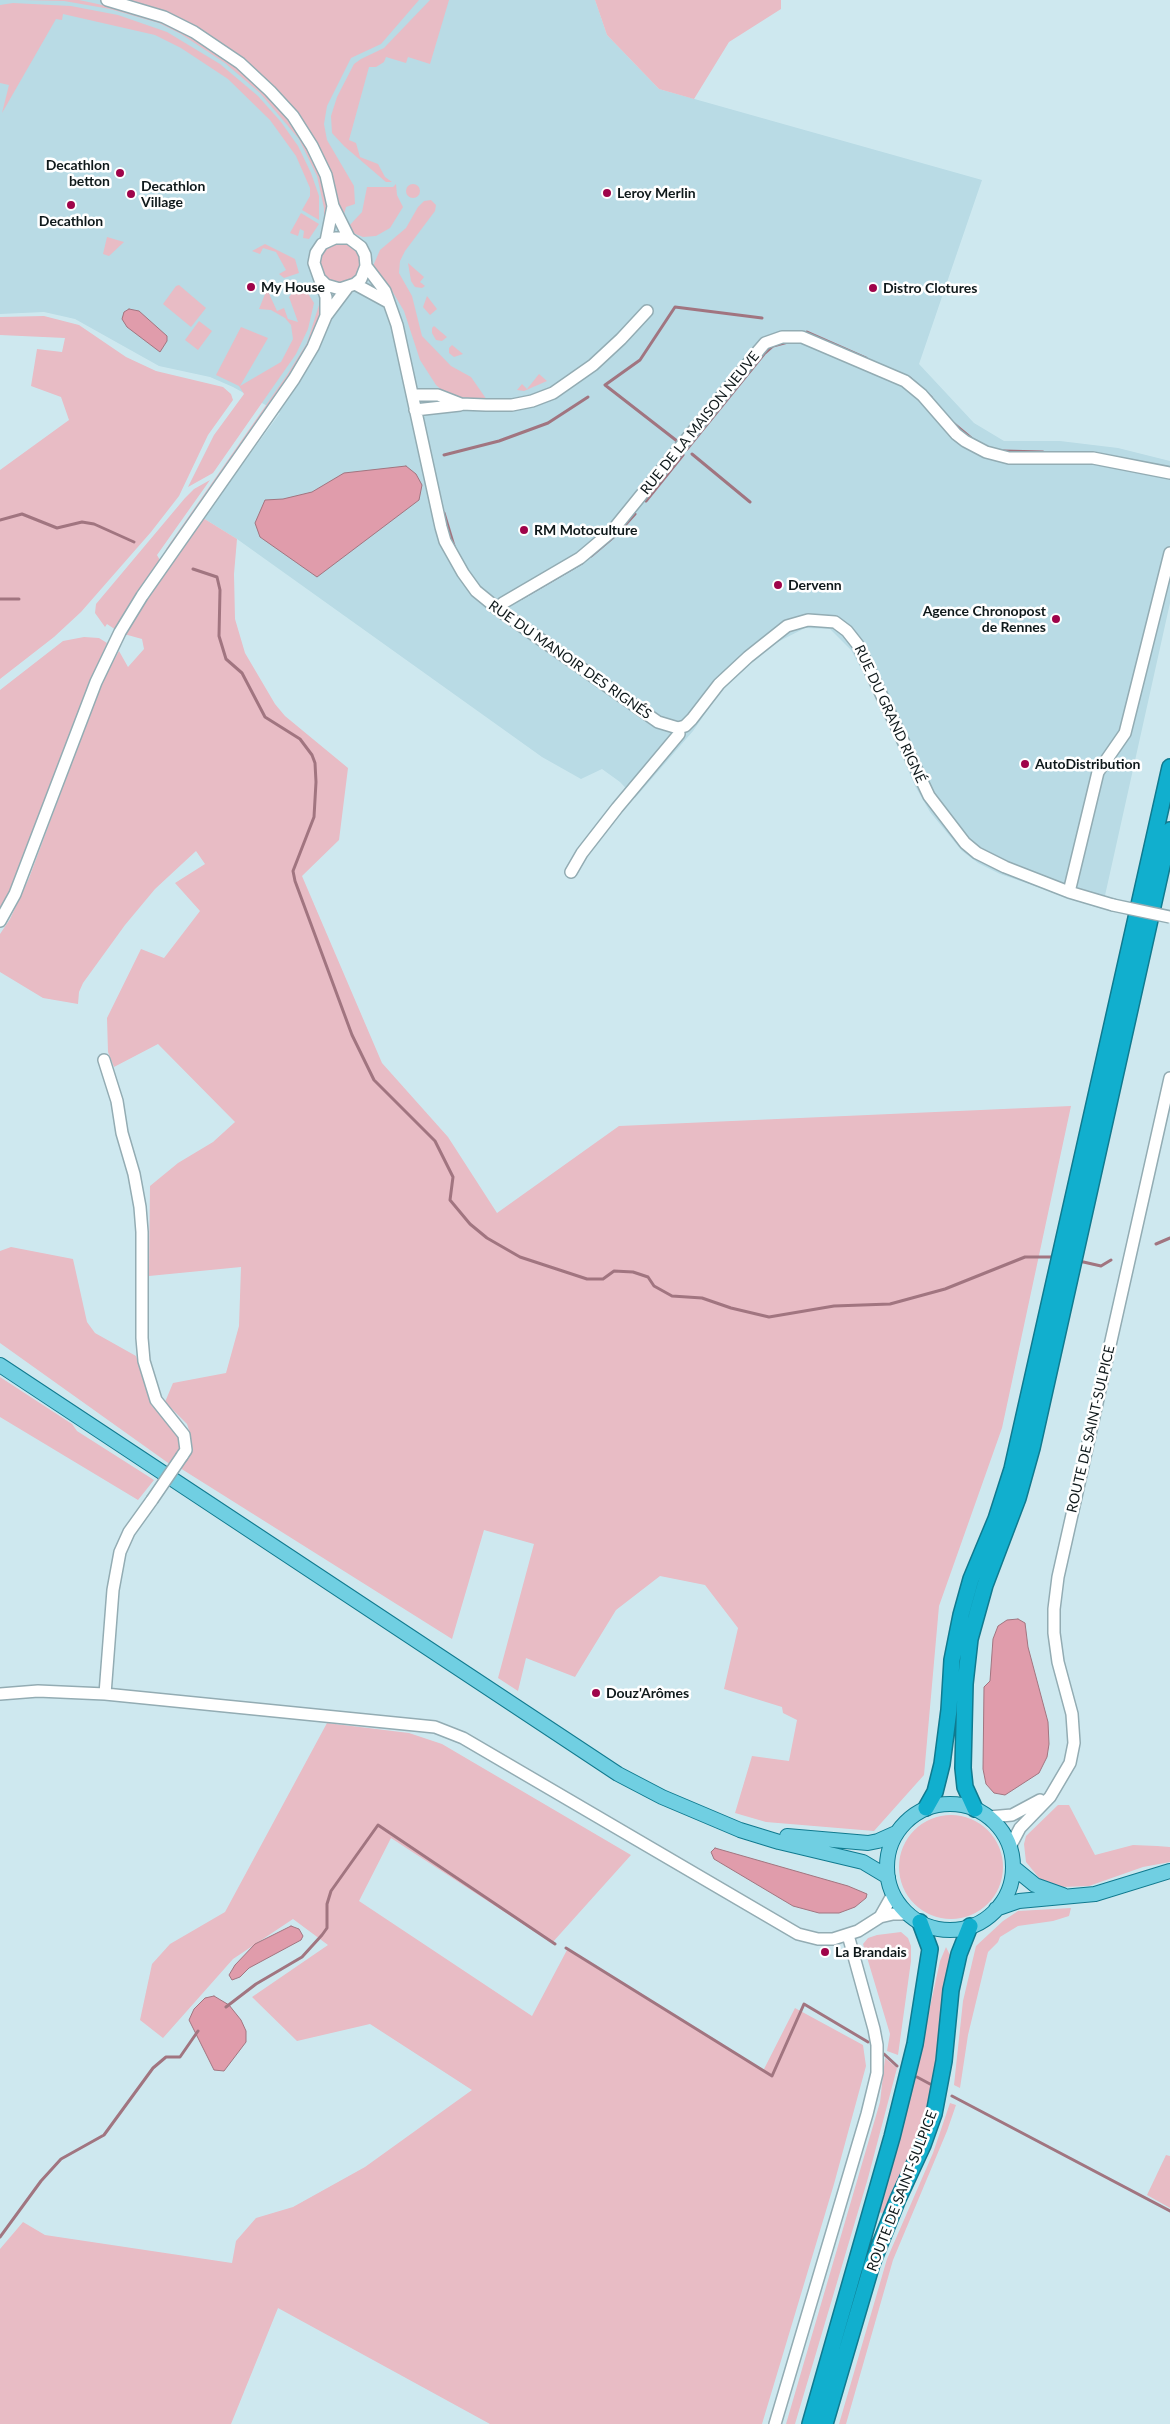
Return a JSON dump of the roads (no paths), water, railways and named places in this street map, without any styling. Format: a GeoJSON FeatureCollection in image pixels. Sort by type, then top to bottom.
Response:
{"type":"FeatureCollection","features":[{"type":"Feature","properties":{"kind":"highway"},"geometry":{"type":"LineString","coordinates":[[975,1809],[966,1787],[963,1768],[965,1684],[970,1639],[985,1585],[1009,1524],[1026,1473],[1067,1260],[1170,767]]}},
{"type":"Feature","properties":{"kind":"highway"},"geometry":{"type":"LineString","coordinates":[[926,1808],[935,1792],[942,1764],[949,1710],[952,1660],[961,1615],[971,1579],[996,1519],[1012,1469],[1067,1260],[1170,830]]}},
{"type":"Feature","properties":{"kind":"highway"},"geometry":{"type":"LineString","coordinates":[[810,2424],[892,2137],[915,2044],[930,1949],[914,1918]]}},
{"type":"Feature","properties":{"kind":"highway","name":"ROUTE DE SAINT-SULPICE"},"geometry":{"type":"LineString","coordinates":[[825,2424],[872,2264],[898,2198],[923,2145],[934,2114],[944,2061],[951,1990],[959,1954],[970,1926]]}},
{"type":"Feature","properties":{"kind":"main road"},"geometry":{"type":"LineString","coordinates":[[0,1360],[12,1373]]}},
{"type":"Feature","properties":{"kind":"main road"},"geometry":{"type":"LineString","coordinates":[[0,1365],[618,1774],[662,1797],[758,1836],[863,1862],[888,1877]]}},
{"type":"Feature","properties":{"kind":"main road"},"geometry":{"type":"LineString","coordinates":[[996,1910],[1009,1890],[1013,1867],[1010,1847],[1002,1831],[989,1817],[975,1809],[951,1804],[926,1808],[909,1818],[896,1833],[888,1854],[888,1877],[893,1894],[914,1918],[945,1930],[970,1926],[980,1922],[996,1910],[1019,1901],[1102,1892],[1170,1871]]}},
{"type":"Feature","properties":{"kind":"main road"},"geometry":{"type":"LineString","coordinates":[[717,1820],[780,1835],[858,1843],[878,1841],[896,1833]]}},
{"type":"Feature","properties":{"kind":"main road"},"geometry":{"type":"LineString","coordinates":[[1013,1867],[1035,1885],[1071,1896]]}},
{"type":"Feature","properties":{"kind":"street"},"geometry":{"type":"LineString","coordinates":[[0,921],[13,899],[96,682],[120,632],[142,596],[294,379],[313,348],[326,316],[364,273],[366,266],[365,255],[361,248],[348,238],[334,206],[326,175],[304,132],[283,105],[255,77],[226,53],[178,24],[149,12],[107,0]]}},
{"type":"Feature","properties":{"kind":"street"},"geometry":{"type":"LineString","coordinates":[[326,316],[326,297],[314,263],[316,253],[326,241],[334,206]]}},
{"type":"Feature","properties":{"kind":"street"},"geometry":{"type":"LineString","coordinates":[[326,241],[335,238],[348,238]]}},
{"type":"Feature","properties":{"kind":"street","name":"RUE DU MANOIR DES RIGNÉS"},"geometry":{"type":"LineString","coordinates":[[366,266],[385,291],[397,325],[445,541],[455,561],[476,591],[497,609],[658,722],[678,728]]}},
{"type":"Feature","properties":{"kind":"street"},"geometry":{"type":"LineString","coordinates":[[321,280],[333,288],[351,286],[388,302]]}},
{"type":"Feature","properties":{"kind":"street"},"geometry":{"type":"LineString","coordinates":[[413,395],[438,395],[461,404],[512,405],[532,401],[553,393],[604,356],[646,310]]}},
{"type":"Feature","properties":{"kind":"street","name":"RUE DE LA MAISON NEUVE"},"geometry":{"type":"LineString","coordinates":[[497,609],[580,558],[612,531],[765,343],[782,337],[802,337],[905,382],[922,395],[956,434],[986,452],[1009,458],[1093,458],[1170,473]]}},
{"type":"Feature","properties":{"kind":"street"},"geometry":{"type":"LineString","coordinates":[[415,410],[461,404]]}},
{"type":"Feature","properties":{"kind":"street"},"geometry":{"type":"LineString","coordinates":[[1069,892],[1098,772],[1125,733],[1170,553]]}},
{"type":"Feature","properties":{"kind":"street","name":"RUE DU GRAND RIGNÉ"},"geometry":{"type":"LineString","coordinates":[[571,872],[582,853],[617,808],[679,734],[678,728],[685,726],[692,719],[724,680],[787,626],[808,620],[835,622],[847,631],[858,645],[929,796],[951,826],[977,853],[992,862],[1069,892],[1113,905],[1170,917]]}},
{"type":"Feature","properties":{"kind":"street"},"geometry":{"type":"LineString","coordinates":[[104,1060],[117,1100],[122,1133],[134,1174],[140,1207],[144,1361],[156,1400],[184,1435],[186,1450],[130,1532],[120,1552],[113,1590],[105,1694]]}},
{"type":"Feature","properties":{"kind":"street","name":"ROUTE DE SAINT-SULPICE"},"geometry":{"type":"LineString","coordinates":[[1010,1847],[1020,1828],[1050,1797],[1062,1781],[1070,1763],[1074,1743],[1072,1714],[1058,1662],[1054,1633],[1054,1609],[1058,1578],[1170,1078]]}},
{"type":"Feature","properties":{"kind":"street"},"geometry":{"type":"LineString","coordinates":[[0,1694],[38,1691],[105,1694],[408,1723],[449,1731],[791,1930],[818,1939],[833,1939],[848,1935],[880,1917],[893,1914],[914,1918]]}},
{"type":"Feature","properties":{"kind":"street","name":"ROUTE DE SAINT-SULPICE"},"geometry":{"type":"LineString","coordinates":[[989,1817],[1012,1815],[1026,1809],[1047,1796],[1062,1781]]}},
{"type":"Feature","properties":{"kind":"street"},"geometry":{"type":"LineString","coordinates":[[880,1917],[893,1894]]}},
{"type":"Feature","properties":{"kind":"street"},"geometry":{"type":"LineString","coordinates":[[775,2424],[875,2087],[878,2045],[848,1935]]}},
{"type":"Feature","properties":{"kind":"waterway"},"geometry":{"type":"LineString","coordinates":[[677,441],[605,385],[640,360],[675,307],[762,318]]}},
{"type":"Feature","properties":{"kind":"waterway"},"geometry":{"type":"LineString","coordinates":[[807,332],[866,358]]}},
{"type":"Feature","properties":{"kind":"waterway"},"geometry":{"type":"LineString","coordinates":[[687,449],[764,354],[773,346],[788,342]]}},
{"type":"Feature","properties":{"kind":"waterway"},"geometry":{"type":"LineString","coordinates":[[910,378],[931,397]]}},
{"type":"Feature","properties":{"kind":"waterway"},"geometry":{"type":"LineString","coordinates":[[444,455],[499,441],[548,423],[588,397]]}},
{"type":"Feature","properties":{"kind":"waterway"},"geometry":{"type":"LineString","coordinates":[[953,423],[971,438]]}},
{"type":"Feature","properties":{"kind":"waterway"},"geometry":{"type":"LineString","coordinates":[[1004,451],[1043,452]]}},
{"type":"Feature","properties":{"kind":"waterway"},"geometry":{"type":"LineString","coordinates":[[692,454],[750,502]]}},
{"type":"Feature","properties":{"kind":"waterway"},"geometry":{"type":"LineString","coordinates":[[646,501],[683,455]]}},
{"type":"Feature","properties":{"kind":"waterway"},"geometry":{"type":"LineString","coordinates":[[444,513],[454,546]]}},
{"type":"Feature","properties":{"kind":"waterway"},"geometry":{"type":"LineString","coordinates":[[0,520],[22,514],[57,528],[82,522],[94,524],[134,542]]}},
{"type":"Feature","properties":{"kind":"waterway"},"geometry":{"type":"LineString","coordinates":[[591,556],[617,534],[635,514]]}},
{"type":"Feature","properties":{"kind":"waterway"},"geometry":{"type":"LineString","coordinates":[[522,598],[582,563]]}},
{"type":"Feature","properties":{"kind":"waterway"},"geometry":{"type":"LineString","coordinates":[[193,569],[217,577],[220,590],[219,636],[226,659],[242,673],[265,717],[300,739],[312,755],[315,763],[314,817],[293,871],[295,881],[352,1035],[374,1080],[435,1141],[453,1177],[450,1200],[470,1224],[487,1238],[520,1257],[587,1279],[603,1279],[614,1271],[633,1272],[648,1277],[654,1286],[672,1296],[702,1298],[731,1308],[769,1317],[834,1306],[890,1304],[945,1289],[1025,1257],[1055,1257]]}},
{"type":"Feature","properties":{"kind":"waterway"},"geometry":{"type":"LineString","coordinates":[[0,599],[19,599]]}},
{"type":"Feature","properties":{"kind":"waterway"},"geometry":{"type":"LineString","coordinates":[[1156,1244],[1170,1238]]}},
{"type":"Feature","properties":{"kind":"waterway"},"geometry":{"type":"LineString","coordinates":[[1079,1261],[1101,1266],[1111,1260]]}},
{"type":"Feature","properties":{"kind":"waterway"},"geometry":{"type":"LineString","coordinates":[[226,2007],[256,1984],[302,1957],[322,1935],[327,1928],[327,1904],[331,1891],[378,1825],[555,1944]]}},
{"type":"Feature","properties":{"kind":"waterway"},"geometry":{"type":"LineString","coordinates":[[566,1948],[772,2076],[804,2004],[868,2042]]}},
{"type":"Feature","properties":{"kind":"waterway"},"geometry":{"type":"LineString","coordinates":[[0,2237],[41,2181],[61,2159],[104,2135],[153,2068],[166,2057],[180,2057],[198,2031]]}},
{"type":"Feature","properties":{"kind":"waterway"},"geometry":{"type":"LineString","coordinates":[[884,2054],[897,2066]]}},
{"type":"Feature","properties":{"kind":"waterway"},"geometry":{"type":"LineString","coordinates":[[917,2077],[930,2084]]}},
{"type":"Feature","properties":{"kind":"waterway"},"geometry":{"type":"LineString","coordinates":[[952,2096],[1170,2211]]}},
{"type":"Feature","properties":{"kind":"place","name":"Decathlon betton"},"geometry":{"type":"Point","coordinates":[120,173]}},
{"type":"Feature","properties":{"kind":"place","name":"Leroy Merlin"},"geometry":{"type":"Point","coordinates":[607,193]}},
{"type":"Feature","properties":{"kind":"place","name":"Decathlon Village"},"geometry":{"type":"Point","coordinates":[131,194]}},
{"type":"Feature","properties":{"kind":"place","name":"Decathlon"},"geometry":{"type":"Point","coordinates":[71,205]}},
{"type":"Feature","properties":{"kind":"place","name":"My House"},"geometry":{"type":"Point","coordinates":[251,287]}},
{"type":"Feature","properties":{"kind":"place","name":"Distro Clotures"},"geometry":{"type":"Point","coordinates":[873,288]}},
{"type":"Feature","properties":{"kind":"place","name":"RM Motoculture"},"geometry":{"type":"Point","coordinates":[524,530]}},
{"type":"Feature","properties":{"kind":"place","name":"Dervenn"},"geometry":{"type":"Point","coordinates":[778,585]}},
{"type":"Feature","properties":{"kind":"place","name":"Agence Chronopost de Rennes"},"geometry":{"type":"Point","coordinates":[1056,619]}},
{"type":"Feature","properties":{"kind":"place","name":"AutoDistribution"},"geometry":{"type":"Point","coordinates":[1025,764]}},
{"type":"Feature","properties":{"kind":"place","name":"Douz'Arômes"},"geometry":{"type":"Point","coordinates":[596,1693]}},
{"type":"Feature","properties":{"kind":"place","name":"La Brandais"},"geometry":{"type":"Point","coordinates":[825,1952]}}]}
